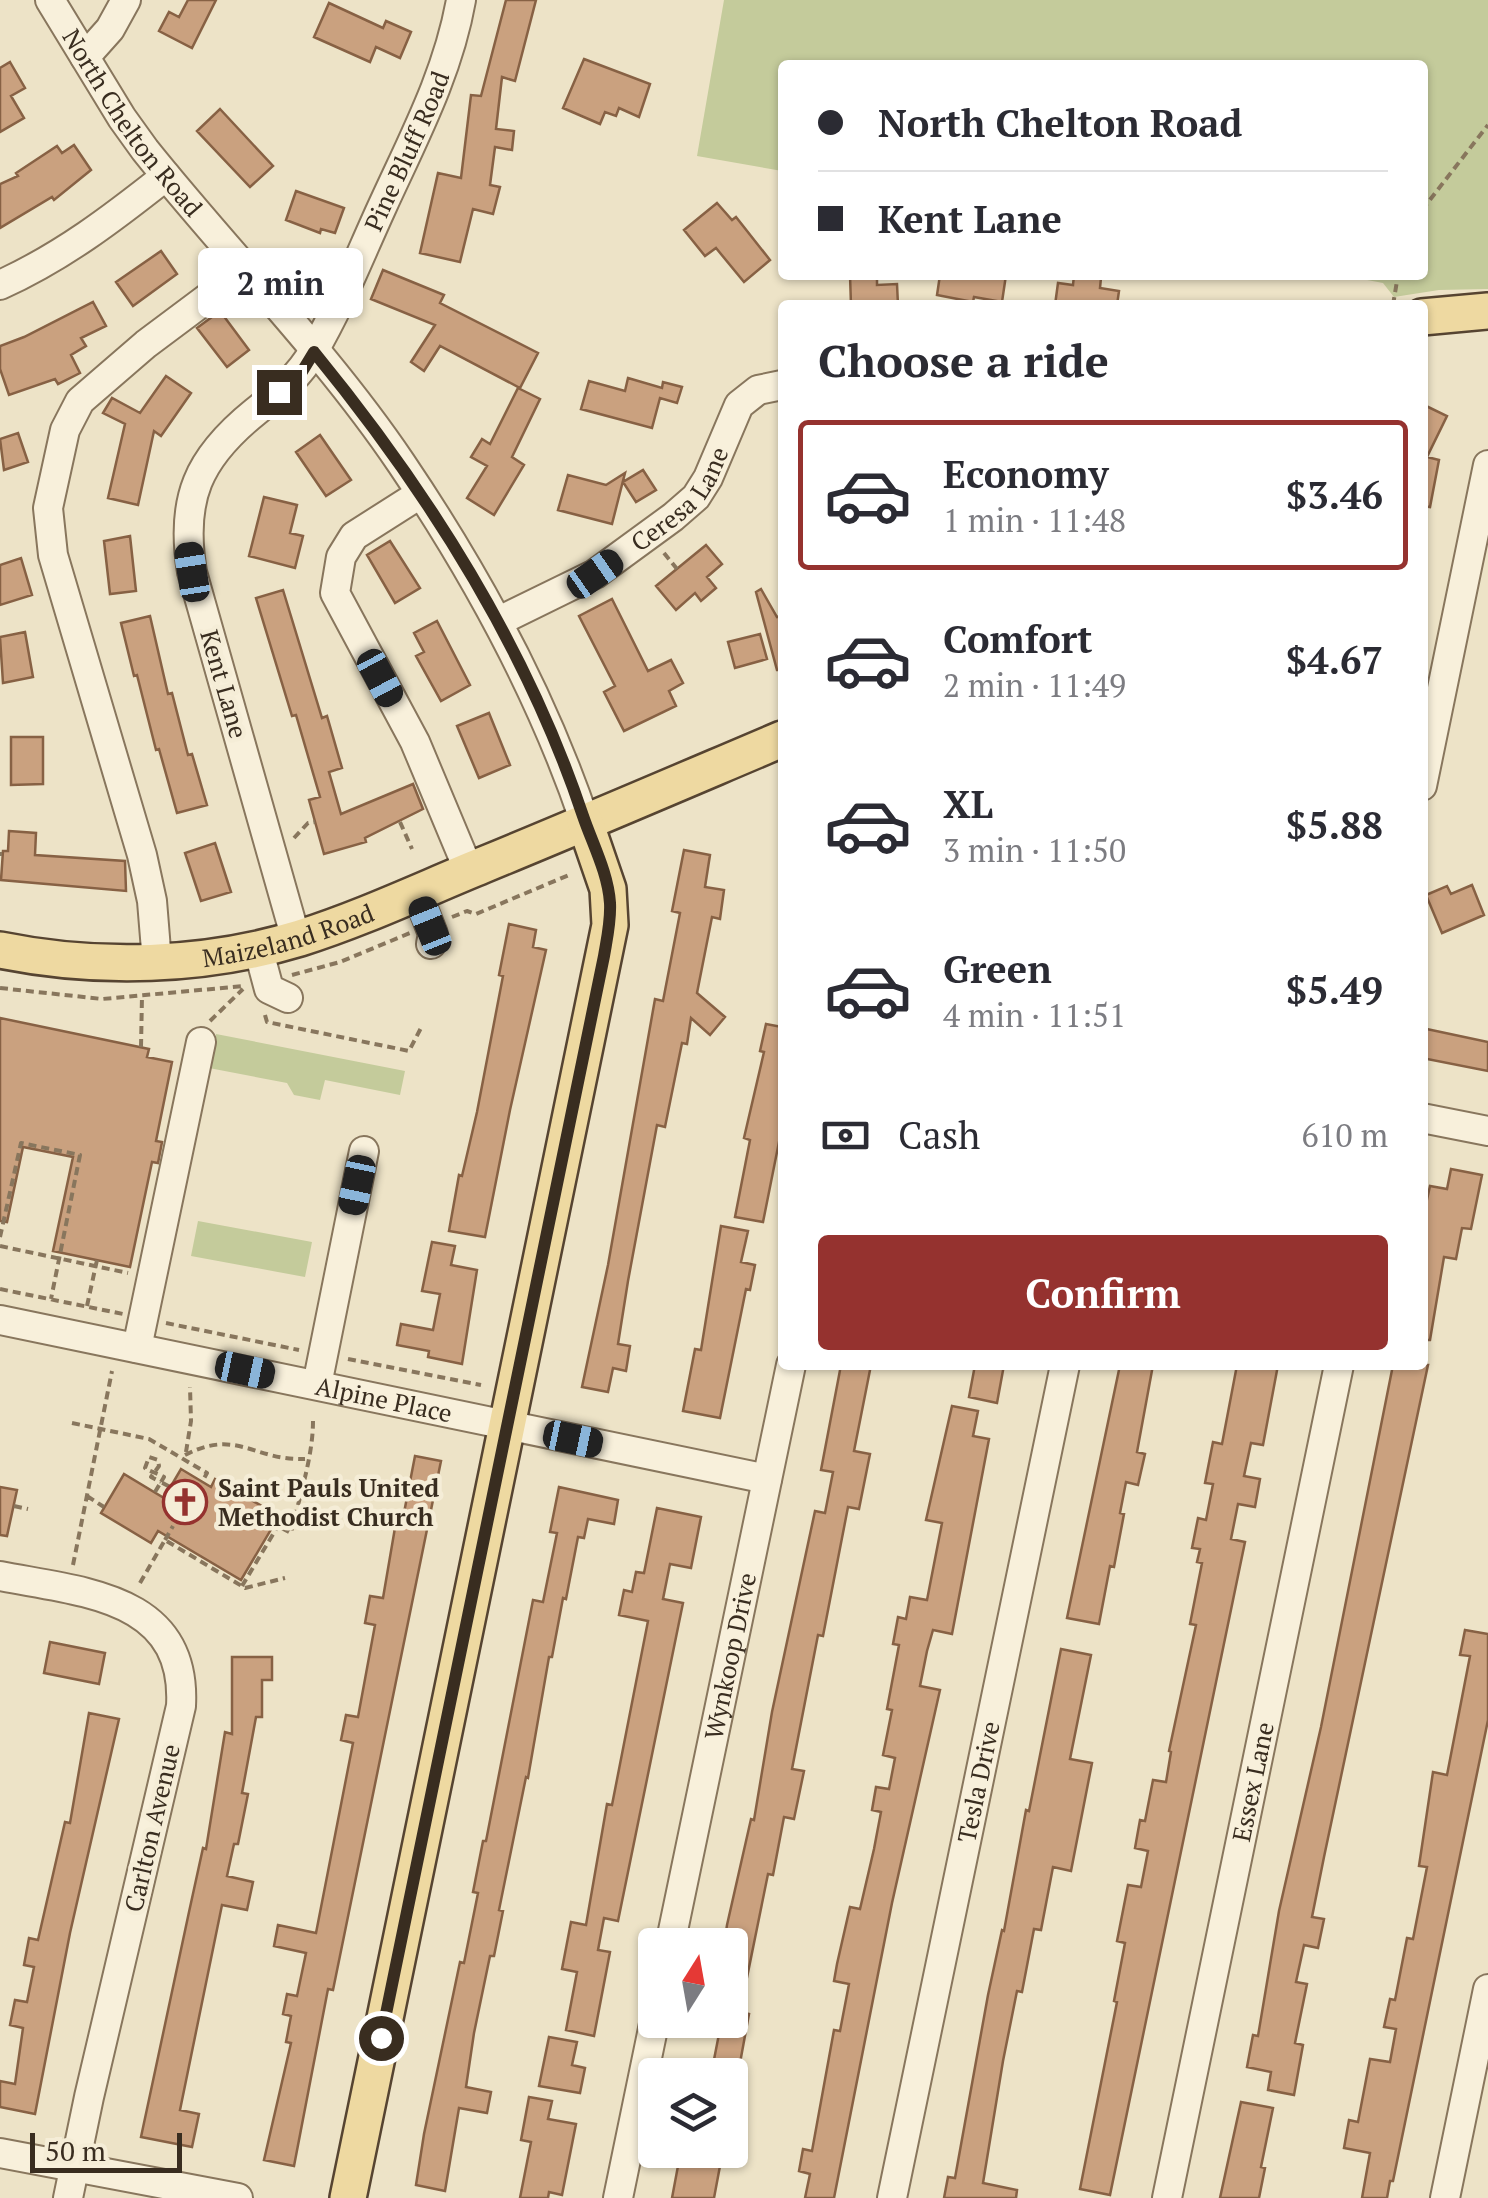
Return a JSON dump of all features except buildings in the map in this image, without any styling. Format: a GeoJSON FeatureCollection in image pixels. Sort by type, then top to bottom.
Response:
{"type":"FeatureCollection","features":[{"type":"Feature","properties":{"kind":"main road"},"geometry":{"type":"LineString","coordinates":[[1428,316],[1488,311]]}},
{"type":"Feature","properties":{"kind":"main road","name":"Maizeland Road"},"geometry":{"type":"LineString","coordinates":[[0,950],[66,959],[157,962],[296,939],[417,894],[778,741]]}},
{"type":"Feature","properties":{"kind":"main road","name":"North Chelton Road"},"geometry":{"type":"LineString","coordinates":[[348,2198],[610,926],[608,889],[585,822]]}},
{"type":"Feature","properties":{"kind":"street","name":"North Chelton Road"},"geometry":{"type":"LineString","coordinates":[[50,0],[122,118],[380,434],[420,494],[499,621],[572,782],[585,822]]}},
{"type":"Feature","properties":{"kind":"street"},"geometry":{"type":"LineString","coordinates":[[86,58],[110,29],[126,0]]}},
{"type":"Feature","properties":{"kind":"street","name":"Pine Bluff Road"},"geometry":{"type":"LineString","coordinates":[[314,352],[445,68],[461,0]]}},
{"type":"Feature","properties":{"kind":"street"},"geometry":{"type":"LineString","coordinates":[[0,285],[99,229],[166,176]]}},
{"type":"Feature","properties":{"kind":"street"},"geometry":{"type":"LineString","coordinates":[[157,962],[152,901],[142,856],[53,556],[48,508],[65,430],[80,401],[146,344],[245,270]]}},
{"type":"Feature","properties":{"kind":"street","name":"Kent Lane"},"geometry":{"type":"LineString","coordinates":[[296,939],[192,572],[187,528],[194,488],[217,447],[300,375],[314,352]]}},
{"type":"Feature","properties":{"kind":"street","name":"Ceresa Lane"},"geometry":{"type":"LineString","coordinates":[[499,621],[595,574],[673,518],[696,497],[708,478],[739,405],[758,390],[778,386]]}},
{"type":"Feature","properties":{"kind":"street"},"geometry":{"type":"LineString","coordinates":[[1428,757],[1488,466]]}},
{"type":"Feature","properties":{"kind":"street"},"geometry":{"type":"LineString","coordinates":[[420,494],[354,536],[341,557],[336,593],[415,742],[468,871]]}},
{"type":"Feature","properties":{"kind":"street"},"geometry":{"type":"LineString","coordinates":[[417,894],[433,934],[431,944]]}},
{"type":"Feature","properties":{"kind":"street"},"geometry":{"type":"LineString","coordinates":[[258,948],[276,1004]]}},
{"type":"Feature","properties":{"kind":"street"},"geometry":{"type":"LineString","coordinates":[[136,1348],[201,1042]]}},
{"type":"Feature","properties":{"kind":"street"},"geometry":{"type":"LineString","coordinates":[[1428,1119],[1488,1131]]}},
{"type":"Feature","properties":{"kind":"street"},"geometry":{"type":"LineString","coordinates":[[317,1385],[364,1151]]}},
{"type":"Feature","properties":{"kind":"street","name":"Alpine Place"},"geometry":{"type":"LineString","coordinates":[[0,1320],[767,1479]]}},
{"type":"Feature","properties":{"kind":"street","name":"Wynkoop Drive"},"geometry":{"type":"LineString","coordinates":[[674,1928],[790,1370]]}},
{"type":"Feature","properties":{"kind":"street","name":"Tesla Drive"},"geometry":{"type":"LineString","coordinates":[[892,2198],[1064,1370]]}},
{"type":"Feature","properties":{"kind":"street","name":"Essex Lane"},"geometry":{"type":"LineString","coordinates":[[1167,2198],[1338,1370]]}},
{"type":"Feature","properties":{"kind":"street","name":"Carlton Avenue"},"geometry":{"type":"LineString","coordinates":[[0,1576],[130,1607],[148,1619],[170,1644],[182,1683],[181,1706],[68,2198]]}},
{"type":"Feature","properties":{"kind":"street"},"geometry":{"type":"LineString","coordinates":[[1445,2198],[1488,1989]]}},
{"type":"Feature","properties":{"kind":"street"},"geometry":{"type":"LineString","coordinates":[[618,2198],[651,2038]]}},
{"type":"Feature","properties":{"kind":"street"},"geometry":{"type":"LineString","coordinates":[[0,2153],[238,2198]]}},
{"type":"Feature","properties":{"kind":"path"},"geometry":{"type":"LineString","coordinates":[[1428,202],[1488,125]]}},
{"type":"Feature","properties":{"kind":"path"},"geometry":{"type":"LineString","coordinates":[[294,838],[308,823],[315,822]]}},
{"type":"Feature","properties":{"kind":"path"},"geometry":{"type":"LineString","coordinates":[[400,822],[412,849]]}},
{"type":"Feature","properties":{"kind":"path"},"geometry":{"type":"LineString","coordinates":[[221,990],[230,1002]]}},
{"type":"Feature","properties":{"kind":"path"},"geometry":{"type":"LineString","coordinates":[[141,1047],[142,996]]}},
{"type":"Feature","properties":{"kind":"path"},"geometry":{"type":"LineString","coordinates":[[276,1004],[267,1022],[409,1051],[422,1026]]}},
{"type":"Feature","properties":{"kind":"path"},"geometry":{"type":"LineString","coordinates":[[0,1237],[21,1143],[80,1155],[51,1298]]}},
{"type":"Feature","properties":{"kind":"path"},"geometry":{"type":"LineString","coordinates":[[0,1246],[96,1263],[132,1274]]}},
{"type":"Feature","properties":{"kind":"path"},"geometry":{"type":"LineString","coordinates":[[87,1306],[96,1263]]}},
{"type":"Feature","properties":{"kind":"path"},"geometry":{"type":"LineString","coordinates":[[0,1289],[481,1384]]}},
{"type":"Feature","properties":{"kind":"path"},"geometry":{"type":"LineString","coordinates":[[72,1564],[112,1371]]}},
{"type":"Feature","properties":{"kind":"path"},"geometry":{"type":"LineString","coordinates":[[184,1457],[190,1387]]}},
{"type":"Feature","properties":{"kind":"path"},"geometry":{"type":"LineString","coordinates":[[278,1526],[291,1533],[312,1421]]}},
{"type":"Feature","properties":{"kind":"path"},"geometry":{"type":"LineString","coordinates":[[72,1423],[150,1439],[206,1473],[202,1482]]}},
{"type":"Feature","properties":{"kind":"path"},"geometry":{"type":"LineString","coordinates":[[184,1457],[209,1444],[232,1442],[277,1459],[306,1459]]}},
{"type":"Feature","properties":{"kind":"path"},"geometry":{"type":"LineString","coordinates":[[156,1458],[163,1447]]}},
{"type":"Feature","properties":{"kind":"path"},"geometry":{"type":"LineString","coordinates":[[154,1471],[160,1464],[149,1457],[145,1463],[147,1470],[164,1477],[156,1492]]}},
{"type":"Feature","properties":{"kind":"path"},"geometry":{"type":"LineString","coordinates":[[161,1482],[170,1487]]}},
{"type":"Feature","properties":{"kind":"path"},"geometry":{"type":"LineString","coordinates":[[86,1496],[104,1507]]}},
{"type":"Feature","properties":{"kind":"path"},"geometry":{"type":"LineString","coordinates":[[14,1506],[28,1509]]}},
{"type":"Feature","properties":{"kind":"path"},"geometry":{"type":"LineString","coordinates":[[242,1586],[284,1516],[295,1516]]}},
{"type":"Feature","properties":{"kind":"path"},"geometry":{"type":"LineString","coordinates":[[140,1582],[173,1526]]}},
{"type":"Feature","properties":{"kind":"path"},"geometry":{"type":"LineString","coordinates":[[165,1540],[245,1588],[285,1578]]}},
{"type":"Feature","properties":{"kind":"green space"},"geometry":{"type":"Polygon","coordinates":[[[724,0],[1488,0],[1488,289],[1439,290],[1394,297],[1383,283],[1367,280],[1428,280],[1428,60],[778,60],[778,170],[697,156],[724,0]]]}},
{"type":"Feature","properties":{"kind":"green space"},"geometry":{"type":"Polygon","coordinates":[[[216,1034],[405,1071],[400,1095],[325,1080],[320,1100],[294,1095],[287,1083],[209,1068],[216,1034]]]}},
{"type":"Feature","properties":{"kind":"green space"},"geometry":{"type":"Polygon","coordinates":[[[198,1221],[312,1242],[305,1277],[191,1256],[198,1221]]]}},
{"type":"Feature","properties":{"kind":"place","name":"Saint Pauls United Methodist Church"},"geometry":{"type":"Point","coordinates":[185,1502]}},
{"type":"Feature","properties":{"kind":"route"},"geometry":{"type":"LineString","coordinates":[[279,392],[300,375],[314,352],[401,463],[499,621],[572,782],[604,873],[610,907],[604,956],[381,2038]]}}]}
